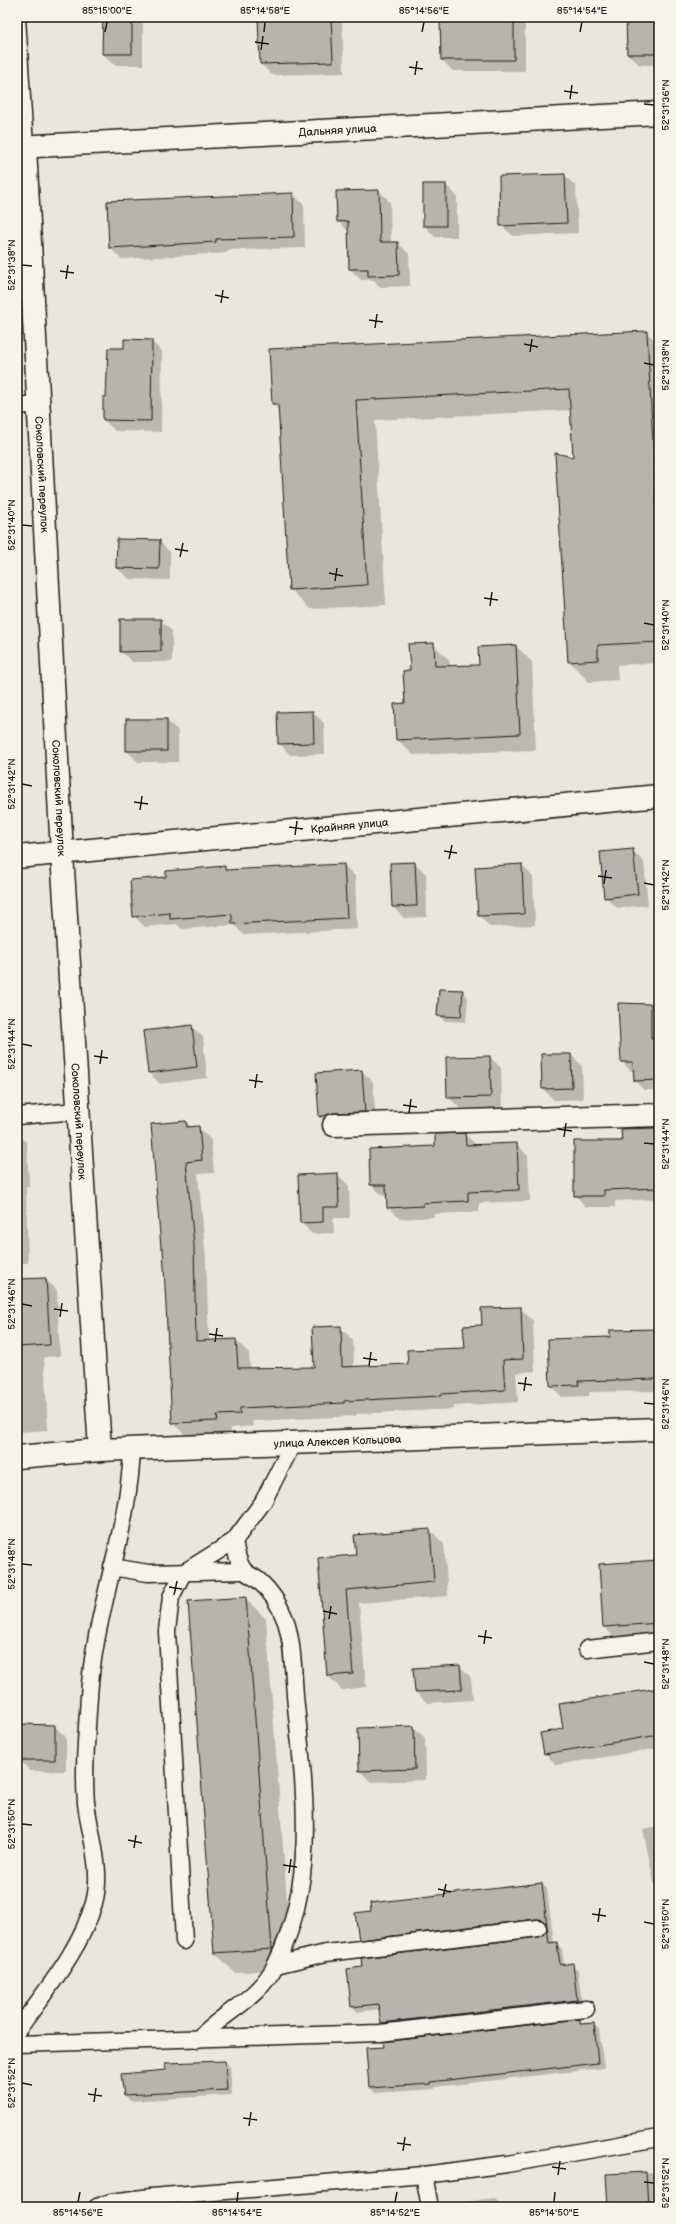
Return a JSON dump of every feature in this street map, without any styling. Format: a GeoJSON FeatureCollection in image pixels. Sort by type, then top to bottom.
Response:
{"type":"FeatureCollection","features":[{"type":"Feature","properties":{"kind":"street","name":"Дальняя улица"},"geometry":{"type":"LineString","coordinates":[[21,147],[659,113]]}},
{"type":"Feature","properties":{"kind":"street","name":"Соколовский переулок"},"geometry":{"type":"LineString","coordinates":[[21,147],[39,404],[62,854],[100,1450]]}},
{"type":"Feature","properties":{"kind":"street","name":"Крайняя улица"},"geometry":{"type":"LineString","coordinates":[[17,857],[62,854],[659,796]]}},
{"type":"Feature","properties":{"kind":"street"},"geometry":{"type":"LineString","coordinates":[[334,1124],[659,1115]]}},
{"type":"Feature","properties":{"kind":"street","name":"улица Алексея Кольцова"},"geometry":{"type":"LineString","coordinates":[[17,1457],[100,1450],[293,1444],[659,1429]]}},
{"type":"Feature","properties":{"kind":"lane"},"geometry":{"type":"LineString","coordinates":[[17,17],[21,147]]}},
{"type":"Feature","properties":{"kind":"lane"},"geometry":{"type":"LineString","coordinates":[[17,406],[39,404]]}},
{"type":"Feature","properties":{"kind":"lane"},"geometry":{"type":"LineString","coordinates":[[17,1116],[78,1111]]}},
{"type":"Feature","properties":{"kind":"lane"},"geometry":{"type":"LineString","coordinates":[[184,1941],[167,1631],[171,1597],[183,1573],[234,1541],[263,1502],[293,1444]]}},
{"type":"Feature","properties":{"kind":"lane"},"geometry":{"type":"LineString","coordinates":[[17,2031],[69,1957],[83,1930],[94,1901],[98,1876],[85,1782],[92,1656],[127,1500],[132,1449]]}},
{"type":"Feature","properties":{"kind":"lane"},"geometry":{"type":"LineString","coordinates":[[198,2039],[212,2025],[254,1995],[276,1965],[293,1920],[304,1868],[304,1795],[290,1644],[286,1622],[272,1594],[265,1585],[244,1571],[238,1560],[234,1541]]}},
{"type":"Feature","properties":{"kind":"lane"},"geometry":{"type":"LineString","coordinates":[[112,1567],[148,1573],[244,1571]]}},
{"type":"Feature","properties":{"kind":"lane"},"geometry":{"type":"LineString","coordinates":[[587,1649],[659,1641]]}},
{"type":"Feature","properties":{"kind":"lane"},"geometry":{"type":"LineString","coordinates":[[276,1965],[326,1953],[538,1928]]}},
{"type":"Feature","properties":{"kind":"lane"},"geometry":{"type":"LineString","coordinates":[[17,2044],[380,2033],[586,2009]]}},
{"type":"Feature","properties":{"kind":"lane"},"geometry":{"type":"LineString","coordinates":[[97,2207],[111,2202],[151,2197],[424,2175],[507,2164],[659,2138]]}},
{"type":"Feature","properties":{"kind":"lane"},"geometry":{"type":"LineString","coordinates":[[424,2175],[430,2207]]}},
{"type":"Feature","properties":{"kind":"building"},"geometry":{"type":"Polygon","coordinates":[[[103,17],[132,17],[132,54],[102,54],[103,17]]]}},
{"type":"Feature","properties":{"kind":"building"},"geometry":{"type":"Polygon","coordinates":[[[258,17],[331,17],[333,62],[260,64],[258,17]]]}},
{"type":"Feature","properties":{"kind":"building"},"geometry":{"type":"Polygon","coordinates":[[[440,17],[514,17],[514,60],[441,60],[440,17]]]}},
{"type":"Feature","properties":{"kind":"building"},"geometry":{"type":"Polygon","coordinates":[[[626,17],[659,17],[659,54],[627,54],[626,17]]]}},
{"type":"Feature","properties":{"kind":"building"},"geometry":{"type":"Polygon","coordinates":[[[565,174],[567,223],[500,226],[499,176],[565,174]]]}},
{"type":"Feature","properties":{"kind":"building"},"geometry":{"type":"Polygon","coordinates":[[[423,184],[446,184],[446,226],[423,226],[423,184]]]}},
{"type":"Feature","properties":{"kind":"building"},"geometry":{"type":"Polygon","coordinates":[[[379,190],[380,242],[398,242],[399,275],[368,276],[368,269],[349,269],[348,221],[337,222],[336,191],[379,190]]]}},
{"type":"Feature","properties":{"kind":"building"},"geometry":{"type":"Polygon","coordinates":[[[293,193],[294,237],[216,239],[216,242],[109,248],[107,201],[293,193]]]}},
{"type":"Feature","properties":{"kind":"building"},"geometry":{"type":"Polygon","coordinates":[[[647,331],[659,557],[659,642],[598,645],[598,660],[568,662],[555,453],[573,457],[569,389],[356,400],[367,585],[289,590],[278,404],[272,404],[269,349],[647,331]]]}},
{"type":"Feature","properties":{"kind":"building"},"geometry":{"type":"Polygon","coordinates":[[[124,339],[152,340],[151,421],[103,420],[103,397],[106,397],[108,348],[124,348],[124,339]]]}},
{"type":"Feature","properties":{"kind":"building"},"geometry":{"type":"Polygon","coordinates":[[[117,539],[160,540],[159,569],[116,568],[117,539]]]}},
{"type":"Feature","properties":{"kind":"building"},"geometry":{"type":"Polygon","coordinates":[[[120,619],[161,619],[161,651],[120,652],[120,619]]]}},
{"type":"Feature","properties":{"kind":"building"},"geometry":{"type":"Polygon","coordinates":[[[434,643],[435,666],[479,665],[478,647],[516,645],[520,734],[396,740],[394,704],[405,703],[403,671],[410,670],[408,644],[434,643]]]}},
{"type":"Feature","properties":{"kind":"building"},"geometry":{"type":"Polygon","coordinates":[[[313,711],[314,743],[278,744],[277,712],[313,711]]]}},
{"type":"Feature","properties":{"kind":"building"},"geometry":{"type":"Polygon","coordinates":[[[126,719],[167,719],[167,751],[126,751],[126,719]]]}},
{"type":"Feature","properties":{"kind":"building"},"geometry":{"type":"Polygon","coordinates":[[[633,849],[638,894],[604,898],[600,852],[633,849]]]}},
{"type":"Feature","properties":{"kind":"building"},"geometry":{"type":"Polygon","coordinates":[[[415,862],[417,906],[392,907],[390,863],[415,862]]]}},
{"type":"Feature","properties":{"kind":"building"},"geometry":{"type":"Polygon","coordinates":[[[344,864],[347,918],[232,924],[232,914],[170,919],[170,913],[133,917],[130,880],[166,877],[166,871],[225,866],[225,870],[344,864]]]}},
{"type":"Feature","properties":{"kind":"building"},"geometry":{"type":"Polygon","coordinates":[[[522,864],[524,914],[478,916],[475,867],[522,864]]]}},
{"type":"Feature","properties":{"kind":"building"},"geometry":{"type":"Polygon","coordinates":[[[439,989],[463,990],[461,1017],[437,1016],[439,989]]]}},
{"type":"Feature","properties":{"kind":"building"},"geometry":{"type":"Polygon","coordinates":[[[618,1003],[651,1004],[651,1039],[659,1039],[659,1080],[634,1081],[633,1062],[621,1062],[618,1003]]]}},
{"type":"Feature","properties":{"kind":"building"},"geometry":{"type":"Polygon","coordinates":[[[192,1025],[197,1067],[148,1073],[143,1031],[192,1025]]]}},
{"type":"Feature","properties":{"kind":"building"},"geometry":{"type":"Polygon","coordinates":[[[541,1054],[571,1054],[572,1088],[542,1089],[541,1054]]]}},
{"type":"Feature","properties":{"kind":"building"},"geometry":{"type":"Polygon","coordinates":[[[490,1056],[491,1097],[447,1098],[446,1057],[490,1056]]]}},
{"type":"Feature","properties":{"kind":"building"},"geometry":{"type":"Polygon","coordinates":[[[362,1070],[365,1112],[334,1113],[319,1117],[316,1073],[362,1070]]]}},
{"type":"Feature","properties":{"kind":"building"},"geometry":{"type":"Polygon","coordinates":[[[186,1121],[187,1127],[199,1126],[202,1160],[186,1162],[194,1245],[196,1341],[236,1339],[238,1368],[314,1367],[312,1327],[341,1326],[342,1367],[408,1364],[407,1350],[465,1348],[463,1326],[482,1325],[481,1308],[521,1307],[523,1359],[503,1360],[505,1390],[441,1394],[441,1396],[344,1401],[344,1403],[240,1408],[240,1414],[217,1415],[218,1421],[172,1423],[163,1248],[161,1248],[151,1124],[186,1121]]]}},
{"type":"Feature","properties":{"kind":"building"},"geometry":{"type":"Polygon","coordinates":[[[656,1128],[659,1188],[604,1190],[604,1196],[574,1196],[574,1141],[622,1141],[621,1129],[656,1128]]]}},
{"type":"Feature","properties":{"kind":"building"},"geometry":{"type":"Polygon","coordinates":[[[465,1133],[466,1145],[517,1143],[519,1190],[468,1192],[468,1201],[423,1203],[423,1206],[387,1208],[386,1185],[370,1185],[369,1149],[435,1146],[435,1134],[465,1133]]]}},
{"type":"Feature","properties":{"kind":"building"},"geometry":{"type":"Polygon","coordinates":[[[338,1173],[339,1207],[323,1207],[323,1222],[300,1223],[298,1175],[338,1173]]]}},
{"type":"Feature","properties":{"kind":"building"},"geometry":{"type":"Polygon","coordinates":[[[46,1278],[50,1345],[17,1347],[17,1279],[46,1278]]]}},
{"type":"Feature","properties":{"kind":"building"},"geometry":{"type":"Polygon","coordinates":[[[659,1329],[659,1379],[578,1381],[579,1385],[550,1386],[548,1339],[610,1337],[610,1330],[659,1329]]]}},
{"type":"Feature","properties":{"kind":"building"},"geometry":{"type":"Polygon","coordinates":[[[430,1529],[434,1582],[346,1590],[353,1674],[327,1676],[318,1558],[356,1555],[354,1535],[430,1529]]]}},
{"type":"Feature","properties":{"kind":"building"},"geometry":{"type":"Polygon","coordinates":[[[659,1560],[659,1623],[603,1627],[599,1564],[659,1560]]]}},
{"type":"Feature","properties":{"kind":"building"},"geometry":{"type":"Polygon","coordinates":[[[246,1597],[272,1949],[214,1953],[188,1601],[246,1597]]]}},
{"type":"Feature","properties":{"kind":"building"},"geometry":{"type":"Polygon","coordinates":[[[460,1665],[462,1690],[415,1692],[413,1668],[460,1665]]]}},
{"type":"Feature","properties":{"kind":"building"},"geometry":{"type":"Polygon","coordinates":[[[659,1688],[659,1735],[544,1754],[540,1733],[563,1729],[559,1704],[659,1688]]]}},
{"type":"Feature","properties":{"kind":"building"},"geometry":{"type":"Polygon","coordinates":[[[18,1724],[55,1725],[55,1760],[18,1760],[18,1724]]]}},
{"type":"Feature","properties":{"kind":"building"},"geometry":{"type":"Polygon","coordinates":[[[414,1726],[415,1769],[359,1771],[358,1728],[414,1726]]]}},
{"type":"Feature","properties":{"kind":"building"},"geometry":{"type":"Polygon","coordinates":[[[542,1883],[549,1943],[557,1942],[560,1965],[573,1963],[577,2000],[381,2023],[378,2004],[351,2007],[347,1969],[362,1967],[361,1958],[539,1937],[547,1931],[545,1922],[537,1919],[359,1940],[355,1913],[371,1911],[370,1903],[542,1883]]]}},
{"type":"Feature","properties":{"kind":"building"},"geometry":{"type":"Polygon","coordinates":[[[580,2019],[580,2024],[594,2023],[598,2063],[430,2082],[430,2084],[369,2088],[366,2048],[384,2047],[383,2042],[580,2019]]]}},
{"type":"Feature","properties":{"kind":"building"},"geometry":{"type":"Polygon","coordinates":[[[225,2061],[227,2090],[124,2095],[121,2074],[166,2070],[165,2063],[225,2061]]]}},
{"type":"Feature","properties":{"kind":"building"},"geometry":{"type":"Polygon","coordinates":[[[646,2172],[648,2207],[608,2207],[606,2174],[646,2172]]]}}]}
